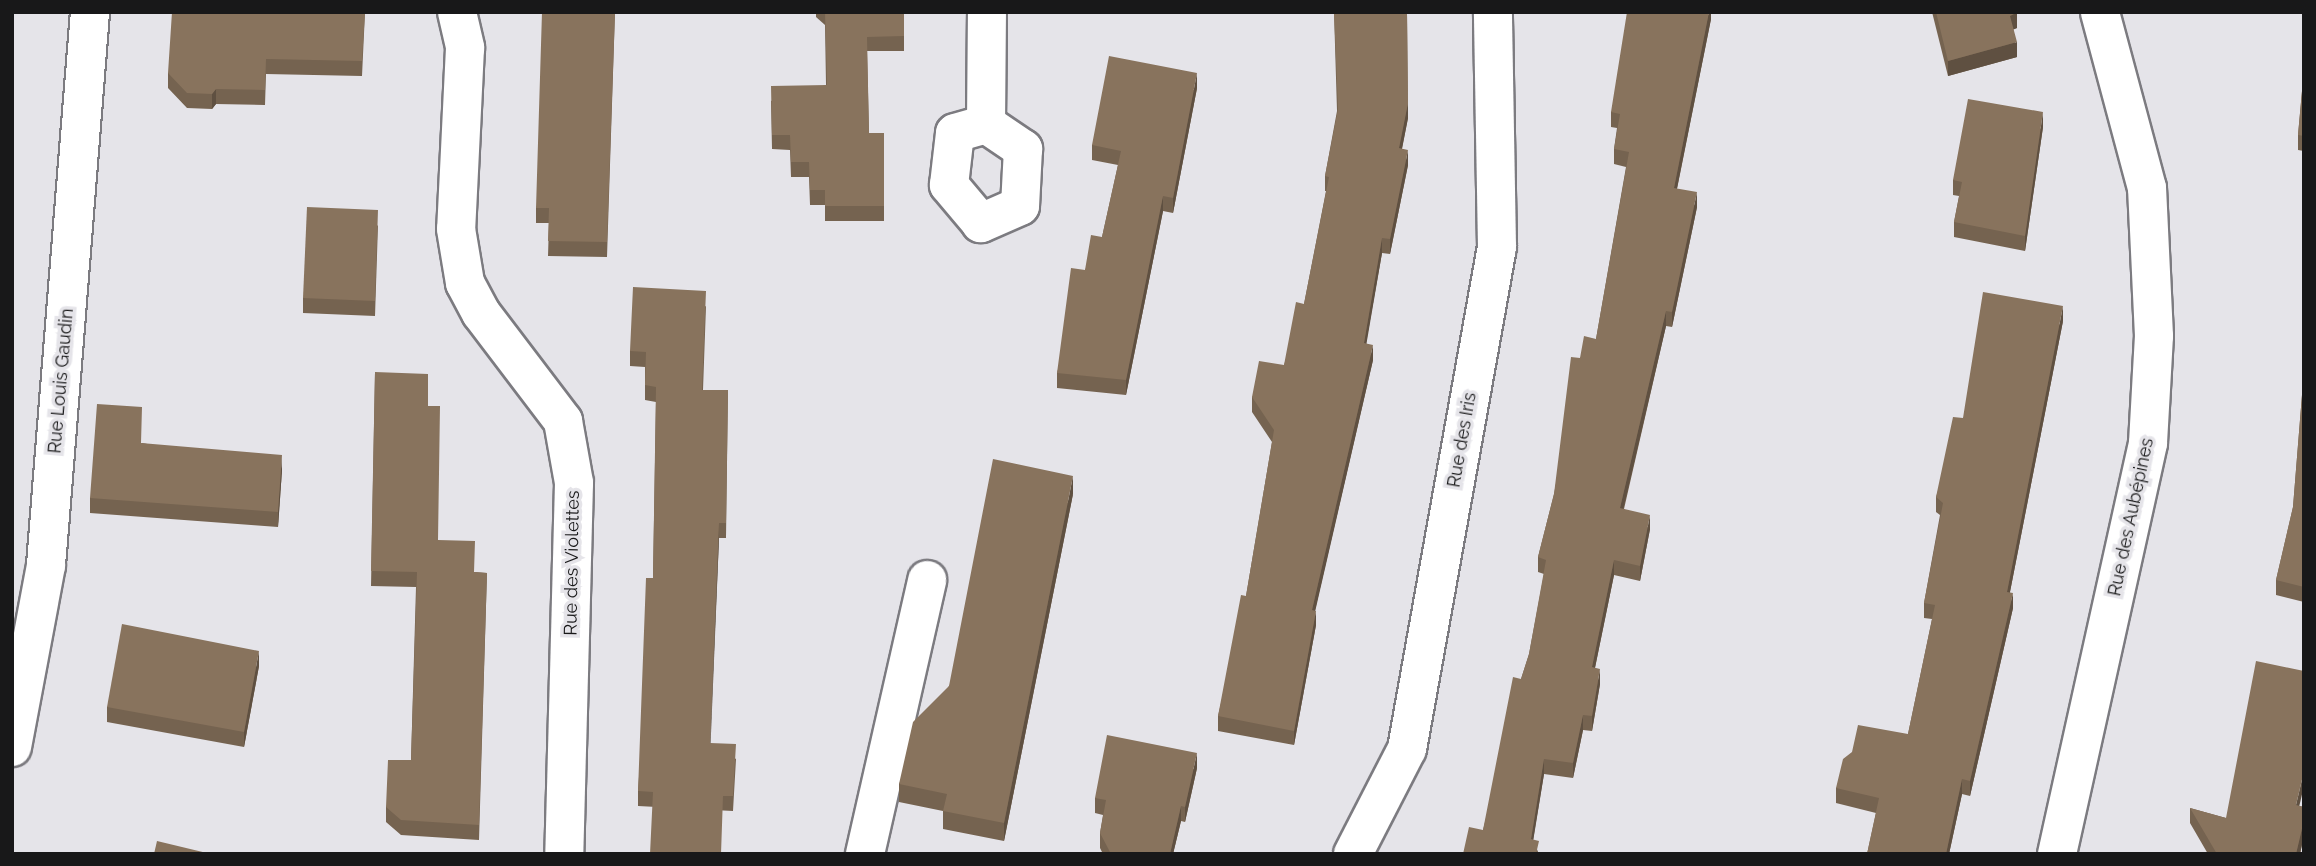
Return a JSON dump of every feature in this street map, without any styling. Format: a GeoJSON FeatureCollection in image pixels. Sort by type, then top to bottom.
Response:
{"type":"FeatureCollection","features":[{"type":"Feature","properties":{"kind":"street","name":"Rue Louis Gaudin"},"geometry":{"type":"LineString","coordinates":[[12,747],[46,565],[90,12]]}},
{"type":"Feature","properties":{"kind":"street","name":"Rue des Violettes"},"geometry":{"type":"LineString","coordinates":[[457,12],[465,48],[456,229],[465,283],[481,313],[563,421],[575,483],[564,854]]}},
{"type":"Feature","properties":{"kind":"street"},"geometry":{"type":"LineString","coordinates":[[986,124],[987,12]]}},
{"type":"Feature","properties":{"kind":"street","name":"Rue des Iris"},"geometry":{"type":"LineString","coordinates":[[1353,854],[1407,749],[1497,247],[1493,12]]}},
{"type":"Feature","properties":{"kind":"street","name":"Rue des Aubépines"},"geometry":{"type":"LineString","coordinates":[[2057,854],[2148,443],[2154,336],[2147,188],[2100,12]]}},
{"type":"Feature","properties":{"kind":"street"},"geometry":{"type":"LineString","coordinates":[[865,854],[927,580]]}},
{"type":"Feature","properties":{"kind":"building"},"geometry":{"type":"Polygon","coordinates":[[[172,12],[365,12],[362,61],[266,59],[265,90],[216,89],[212,94],[187,93],[168,73],[172,12]]]}},
{"type":"Feature","properties":{"kind":"building"},"geometry":{"type":"Polygon","coordinates":[[[542,12],[615,12],[607,242],[548,241],[549,208],[536,208],[542,12]]]}},
{"type":"Feature","properties":{"kind":"building"},"geometry":{"type":"Polygon","coordinates":[[[825,12],[904,12],[904,36],[867,37],[869,133],[884,133],[884,206],[825,206],[825,190],[810,190],[809,162],[791,162],[790,135],[772,135],[771,86],[827,85],[825,12]]]}},
{"type":"Feature","properties":{"kind":"building"},"geometry":{"type":"Polygon","coordinates":[[[1334,12],[1407,12],[1408,103],[1399,148],[1408,150],[1390,239],[1382,238],[1364,343],[1373,345],[1312,610],[1316,611],[1294,731],[1218,716],[1241,595],[1246,596],[1274,430],[1252,397],[1259,361],[1284,365],[1296,302],[1304,304],[1329,177],[1325,176],[1338,109],[1334,12]]]}},
{"type":"Feature","properties":{"kind":"building"},"geometry":{"type":"Polygon","coordinates":[[[1627,12],[1709,12],[1674,188],[1697,192],[1672,312],[1666,311],[1620,508],[1650,515],[1640,566],[1614,560],[1592,667],[1600,669],[1592,716],[1583,715],[1573,763],[1544,759],[1531,839],[1539,841],[1536,854],[1463,854],[1469,827],[1483,830],[1513,677],[1521,679],[1529,654],[1546,560],[1538,557],[1554,494],[1571,357],[1580,358],[1584,336],[1596,339],[1629,152],[1614,149],[1620,114],[1611,112],[1627,12]]]}},
{"type":"Feature","properties":{"kind":"building"},"geometry":{"type":"Polygon","coordinates":[[[1936,12],[2017,12],[2010,16],[2017,42],[1948,61],[1936,12]]]}},
{"type":"Feature","properties":{"kind":"building"},"geometry":{"type":"Polygon","coordinates":[[[1109,56],[1197,73],[1173,198],[1163,196],[1126,380],[1057,373],[1071,268],[1085,270],[1091,235],[1102,237],[1121,151],[1092,145],[1109,56]]]}},
{"type":"Feature","properties":{"kind":"building"},"geometry":{"type":"Polygon","coordinates":[[[2304,69],[2304,136],[2298,135],[2304,69]]]}},
{"type":"Feature","properties":{"kind":"building"},"geometry":{"type":"Polygon","coordinates":[[[1968,99],[2043,112],[2025,236],[1954,222],[1962,182],[1953,180],[1968,99]]]}},
{"type":"Feature","properties":{"kind":"building"},"geometry":{"type":"Polygon","coordinates":[[[307,207],[378,210],[375,301],[303,298],[307,207]]]}},
{"type":"Feature","properties":{"kind":"building"},"geometry":{"type":"Polygon","coordinates":[[[633,287],[706,291],[702,390],[728,390],[726,523],[719,523],[710,743],[736,744],[733,796],[723,796],[721,854],[650,854],[653,792],[638,791],[646,578],[653,578],[656,387],[645,385],[646,352],[630,351],[633,287]]]}},
{"type":"Feature","properties":{"kind":"building"},"geometry":{"type":"Polygon","coordinates":[[[1983,292],[2063,306],[2007,592],[2013,593],[1970,781],[1962,779],[1946,854],[1867,854],[1879,798],[1836,788],[1843,759],[1852,752],[1858,725],[1908,734],[1935,605],[1924,603],[1943,503],[1936,497],[1953,417],[1963,418],[1983,292]]]}},
{"type":"Feature","properties":{"kind":"building"},"geometry":{"type":"Polygon","coordinates":[[[2304,370],[2304,587],[2276,580],[2293,507],[2304,370]]]}},
{"type":"Feature","properties":{"kind":"building"},"geometry":{"type":"Polygon","coordinates":[[[375,372],[428,374],[428,406],[440,406],[438,540],[475,541],[474,572],[487,573],[479,825],[401,820],[386,807],[388,760],[411,760],[417,572],[371,571],[375,372]]]}},
{"type":"Feature","properties":{"kind":"building"},"geometry":{"type":"Polygon","coordinates":[[[97,404],[142,407],[141,443],[282,455],[278,512],[90,498],[97,404]]]}},
{"type":"Feature","properties":{"kind":"building"},"geometry":{"type":"Polygon","coordinates":[[[993,459],[1073,476],[1004,823],[943,811],[947,794],[899,784],[913,722],[949,686],[993,459]]]}},
{"type":"Feature","properties":{"kind":"building"},"geometry":{"type":"Polygon","coordinates":[[[122,624],[259,651],[244,732],[107,707],[122,624]]]}},
{"type":"Feature","properties":{"kind":"building"},"geometry":{"type":"Polygon","coordinates":[[[2256,661],[2304,671],[2304,771],[2296,805],[2304,807],[2304,820],[2296,854],[2217,854],[2190,808],[2226,818],[2256,661]]]}},
{"type":"Feature","properties":{"kind":"building"},"geometry":{"type":"Polygon","coordinates":[[[1107,735],[1197,753],[1185,807],[1181,806],[1170,854],[1111,854],[1100,833],[1106,800],[1095,798],[1107,735]]]}},
{"type":"Feature","properties":{"kind":"building"},"geometry":{"type":"Polygon","coordinates":[[[157,841],[211,854],[154,854],[157,841]]]}}]}
